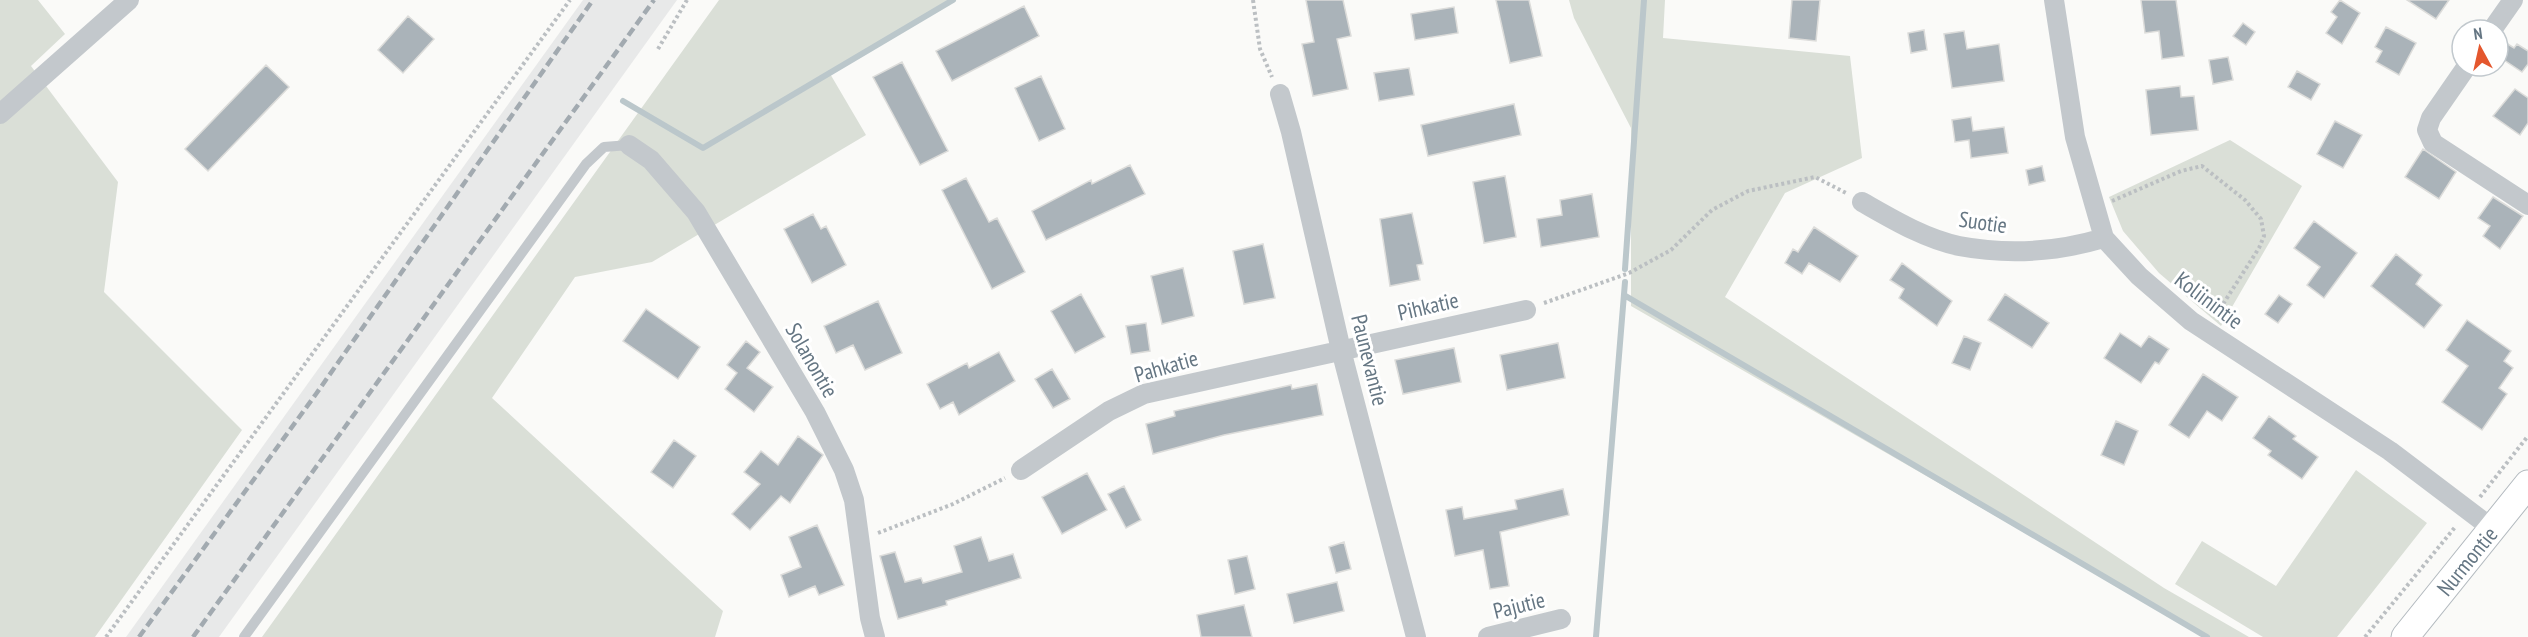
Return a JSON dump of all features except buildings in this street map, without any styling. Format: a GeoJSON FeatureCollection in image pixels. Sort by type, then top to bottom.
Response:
{"type":"FeatureCollection","features":[{"type":"Feature","properties":{"kind":"main road","name":"Nurmontie"},"geometry":{"type":"LineString","coordinates":[[2405,637],[2528,484]]}},
{"type":"Feature","properties":{"kind":"street"},"geometry":{"type":"LineString","coordinates":[[0,114],[129,0]]}},
{"type":"Feature","properties":{"kind":"street","name":"Koliinintie"},"geometry":{"type":"LineString","coordinates":[[2054,0],[2075,137],[2104,238],[2139,276],[2206,331],[2390,451],[2493,528]]}},
{"type":"Feature","properties":{"kind":"street"},"geometry":{"type":"LineString","coordinates":[[2501,18],[2513,0]]}},
{"type":"Feature","properties":{"kind":"street"},"geometry":{"type":"LineString","coordinates":[[2459,78],[2431,118],[2427,130],[2433,143],[2528,205]]}},
{"type":"Feature","properties":{"kind":"street","name":"Paunevantie"},"geometry":{"type":"LineString","coordinates":[[1280,94],[1291,132],[1341,350],[1416,637]]}},
{"type":"Feature","properties":{"kind":"street","name":"Solanontie"},"geometry":{"type":"LineString","coordinates":[[629,145],[651,160],[696,212],[815,412],[844,470],[854,500],[870,618],[875,637]]}},
{"type":"Feature","properties":{"kind":"street","name":"Suotie"},"geometry":{"type":"LineString","coordinates":[[1863,202],[1906,226],[1958,246],[2024,252],[2074,248],[2104,238]]}},
{"type":"Feature","properties":{"kind":"street","name":"Pihkatie"},"geometry":{"type":"LineString","coordinates":[[1341,350],[1526,310]]}},
{"type":"Feature","properties":{"kind":"street","name":"Pahkatie"},"geometry":{"type":"LineString","coordinates":[[1021,470],[1109,411],[1144,394],[1341,350]]}},
{"type":"Feature","properties":{"kind":"street","name":"Pajutie"},"geometry":{"type":"LineString","coordinates":[[1488,637],[1561,619]]}},
{"type":"Feature","properties":{"kind":"lane"},"geometry":{"type":"LineString","coordinates":[[244,637],[586,164],[604,147],[629,145]]}},
{"type":"Feature","properties":{"kind":"path"},"geometry":{"type":"LineString","coordinates":[[106,637],[570,0]]}},
{"type":"Feature","properties":{"kind":"path"},"geometry":{"type":"LineString","coordinates":[[658,49],[687,0]]}},
{"type":"Feature","properties":{"kind":"path"},"geometry":{"type":"LineString","coordinates":[[1253,0],[1260,49],[1280,94]]}},
{"type":"Feature","properties":{"kind":"path"},"geometry":{"type":"LineString","coordinates":[[2096,208],[2181,171],[2202,166],[2245,200],[2261,219],[2264,236],[2259,248],[2206,331]]}},
{"type":"Feature","properties":{"kind":"path"},"geometry":{"type":"LineString","coordinates":[[1526,310],[1564,294],[1629,273],[1671,250],[1712,210],[1748,191],[1815,177],[1863,202]]}},
{"type":"Feature","properties":{"kind":"path"},"geometry":{"type":"LineString","coordinates":[[2365,637],[2528,436]]}},
{"type":"Feature","properties":{"kind":"path"},"geometry":{"type":"LineString","coordinates":[[860,538],[891,529],[953,504],[1021,470]]}},
{"type":"Feature","properties":{"kind":"shaded area"},"geometry":{"type":"Polygon","coordinates":[[[0,0],[38,0],[65,34],[31,66],[118,182],[104,292],[242,430],[95,637],[0,637],[0,0]]]}},
{"type":"Feature","properties":{"kind":"shaded area"},"geometry":{"type":"Polygon","coordinates":[[[583,0],[677,0],[219,637],[126,637],[583,0]]]}},
{"type":"Feature","properties":{"kind":"shaded area"},"geometry":{"type":"Polygon","coordinates":[[[719,0],[953,0],[829,72],[866,135],[652,262],[575,277],[492,398],[723,611],[715,637],[262,637],[719,0]]]}},
{"type":"Feature","properties":{"kind":"shaded area"},"geometry":{"type":"Polygon","coordinates":[[[1569,0],[1665,0],[1663,38],[1850,56],[1862,158],[1785,193],[1725,297],[2164,588],[2249,637],[2206,637],[1631,306],[1631,128],[1574,18],[1569,0]]]}},
{"type":"Feature","properties":{"kind":"shaded area"},"geometry":{"type":"Polygon","coordinates":[[[2230,140],[2302,186],[2221,326],[2159,273],[2123,231],[2109,197],[2230,140]]]}},
{"type":"Feature","properties":{"kind":"shaded area"},"geometry":{"type":"Polygon","coordinates":[[[2356,470],[2427,523],[2337,637],[2263,637],[2175,584],[2202,541],[2276,586],[2356,470]]]}},
{"type":"Feature","properties":{"kind":"waterway"},"geometry":{"type":"LineString","coordinates":[[623,101],[703,148],[953,0]]}},
{"type":"Feature","properties":{"kind":"waterway"},"geometry":{"type":"LineString","coordinates":[[1625,269],[1644,0]]}},
{"type":"Feature","properties":{"kind":"waterway"},"geometry":{"type":"LineString","coordinates":[[1596,637],[1625,282]]}},
{"type":"Feature","properties":{"kind":"waterway"},"geometry":{"type":"LineString","coordinates":[[1624,295],[2207,637]]}},
{"type":"Feature","properties":{"kind":"railway"},"geometry":{"type":"LineString","coordinates":[[139,637],[316,394],[593,0]]}},
{"type":"Feature","properties":{"kind":"railway"},"geometry":{"type":"LineString","coordinates":[[193,637],[654,0]]}}]}
